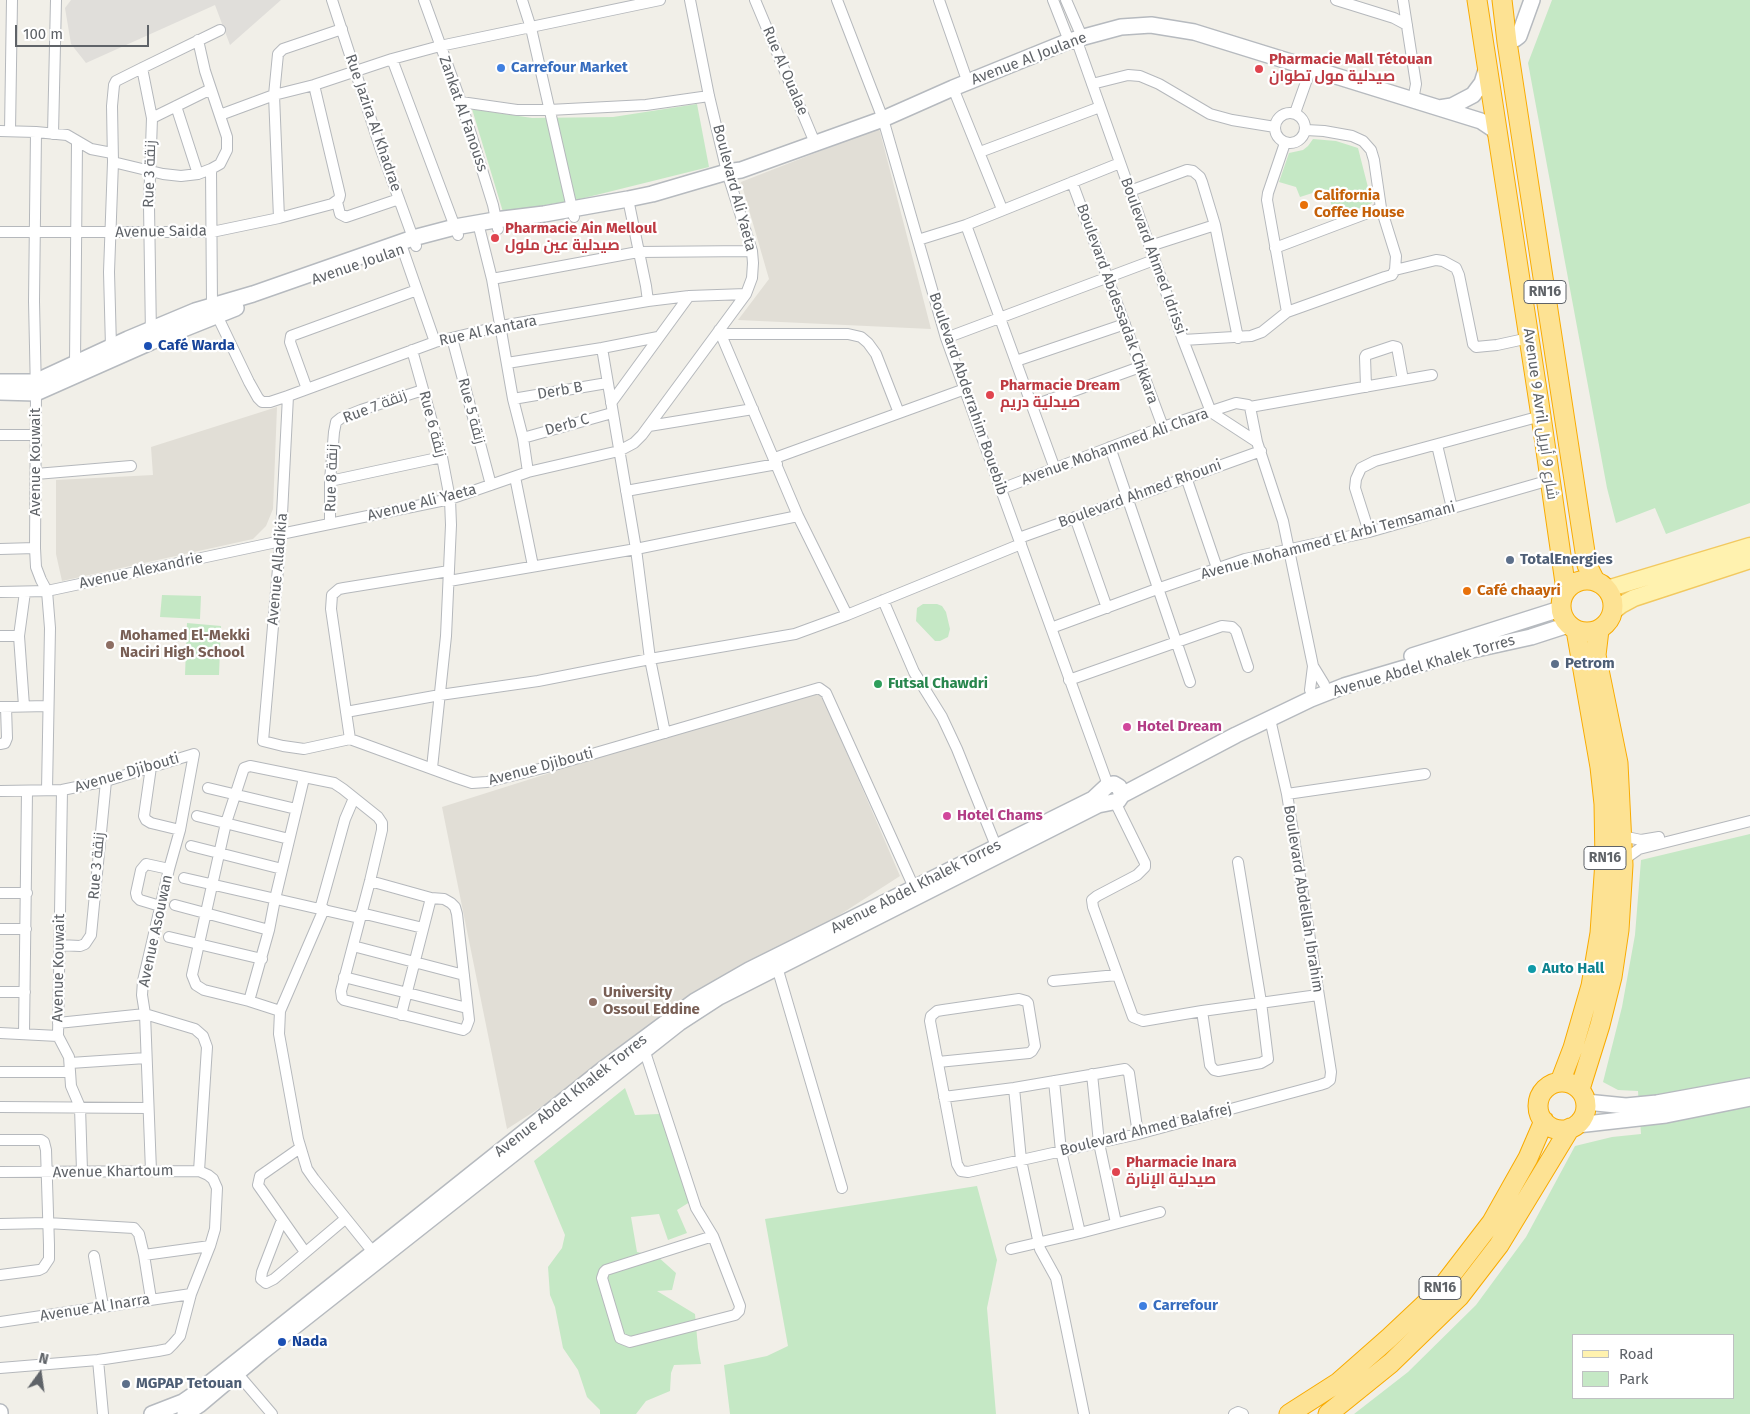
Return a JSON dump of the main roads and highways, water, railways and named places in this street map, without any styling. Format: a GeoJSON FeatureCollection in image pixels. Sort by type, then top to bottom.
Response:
{"type":"FeatureCollection","features":[{"type":"Feature","properties":{"kind":"highway","name":"Avenue 9 Avril شارع 9 أبريل"},"geometry":{"type":"LineString","coordinates":[[1477,0],[1566,590]]}},
{"type":"Feature","properties":{"kind":"highway","name":"Avenue 9 Avril شارع 9 أبريل"},"geometry":{"type":"LineString","coordinates":[[1502,0],[1587,564],[1601,585]]}},
{"type":"Feature","properties":{"kind":"highway"},"geometry":{"type":"LineString","coordinates":[[1566,590],[1579,581],[1587,580],[1601,585]]}},
{"type":"Feature","properties":{"kind":"highway","name":"RN16"},"geometry":{"type":"LineString","coordinates":[[1328,1414],[1391,1363],[1459,1297],[1499,1246],[1574,1126],[1583,1118],[1586,1110],[1583,1096],[1612,977],[1619,930],[1623,865],[1618,764],[1596,655],[1599,630],[1605,625],[1612,612],[1613,604],[1611,596],[1601,585]]}},
{"type":"Feature","properties":{"kind":"highway","name":"RN16"},"geometry":{"type":"LineString","coordinates":[[1560,1082],[1573,1048],[1590,992],[1600,933],[1605,861],[1604,804],[1600,767],[1568,621],[1560,602],[1566,590]]}},
{"type":"Feature","properties":{"kind":"highway"},"geometry":{"type":"LineString","coordinates":[[1568,621],[1584,632],[1599,630]]}},
{"type":"Feature","properties":{"kind":"highway"},"geometry":{"type":"LineString","coordinates":[[1574,1126],[1556,1129],[1549,1126],[1540,1114],[1538,1105],[1540,1097],[1545,1089],[1552,1084],[1560,1082],[1574,1085],[1583,1096]]}},
{"type":"Feature","properties":{"kind":"highway","name":"RN16"},"geometry":{"type":"LineString","coordinates":[[1289,1414],[1339,1382],[1438,1291],[1492,1222],[1528,1158],[1544,1121]]}},
{"type":"Feature","properties":{"kind":"main road"},"geometry":{"type":"LineString","coordinates":[[1507,42],[1515,40],[1519,36],[1532,0]]}},
{"type":"Feature","properties":{"kind":"main road","name":"Avenue Al Joulane"},"geometry":{"type":"LineString","coordinates":[[733,174],[815,142],[883,119],[953,88],[1077,42],[1136,25],[1168,26],[1194,32],[1481,121],[1493,129],[1498,136]]}},
{"type":"Feature","properties":{"kind":"main road"},"geometry":{"type":"LineString","coordinates":[[1439,108],[1452,106],[1473,95],[1482,83],[1488,65]]}},
{"type":"Feature","properties":{"kind":"main road","name":"Avenue Joulan"},"geometry":{"type":"LineString","coordinates":[[0,392],[36,388],[151,336],[215,310],[411,244],[457,231],[629,204],[733,174]]}},
{"type":"Feature","properties":{"kind":"main road","name":"Avenue Joulan"},"geometry":{"type":"LineString","coordinates":[[457,231],[480,231],[497,224]]}},
{"type":"Feature","properties":{"kind":"main road","name":"Avenue Joulan"},"geometry":{"type":"LineString","coordinates":[[0,382],[36,388],[75,363],[111,347],[151,336]]}},
{"type":"Feature","properties":{"kind":"main road"},"geometry":{"type":"LineString","coordinates":[[1601,585],[1750,546]]}},
{"type":"Feature","properties":{"kind":"main road"},"geometry":{"type":"LineString","coordinates":[[1612,612],[1634,598],[1750,560]]}},
{"type":"Feature","properties":{"kind":"main road","name":"Avenue Abdel Khalek Torres"},"geometry":{"type":"LineString","coordinates":[[152,1414],[178,1411],[200,1405],[376,1256],[602,1070],[695,1001],[731,980],[1098,805],[1112,793],[1317,687],[1356,673],[1568,621]]}},
{"type":"Feature","properties":{"kind":"main road","name":"Avenue Abdel Khalek Torres"},"geometry":{"type":"LineString","coordinates":[[178,1411],[202,1389],[644,1049],[699,1009],[916,892],[996,846],[1092,798],[1112,793],[1160,774],[1270,719],[1344,686],[1414,665],[1531,637],[1568,621]]}},
{"type":"Feature","properties":{"kind":"main road"},"geometry":{"type":"LineString","coordinates":[[1583,1096],[1626,1106],[1657,1103],[1750,1086]]}},
{"type":"Feature","properties":{"kind":"main road"},"geometry":{"type":"LineString","coordinates":[[1574,1126],[1666,1115],[1750,1098]]}},
{"type":"Feature","properties":{"kind":"place","name":"Carrefour Market"},"geometry":{"type":"Point","coordinates":[501,68]}},
{"type":"Feature","properties":{"kind":"place","name":"Pharmacie Mall Tétouan صيدلية مول تطوان"},"geometry":{"type":"Point","coordinates":[1259,69]}},
{"type":"Feature","properties":{"kind":"place","name":"California Coffee House"},"geometry":{"type":"Point","coordinates":[1304,205]}},
{"type":"Feature","properties":{"kind":"place","name":"Pharmacie Ain Melloul صيدلية عين ملول"},"geometry":{"type":"Point","coordinates":[495,238]}},
{"type":"Feature","properties":{"kind":"place","name":"Café Warda"},"geometry":{"type":"Point","coordinates":[148,346]}},
{"type":"Feature","properties":{"kind":"place","name":"Pharmacie Dream صيدلية دريم"},"geometry":{"type":"Point","coordinates":[990,395]}},
{"type":"Feature","properties":{"kind":"place","name":"TotalEnergies"},"geometry":{"type":"Point","coordinates":[1510,560]}},
{"type":"Feature","properties":{"kind":"place","name":"Café chaayri"},"geometry":{"type":"Point","coordinates":[1467,591]}},
{"type":"Feature","properties":{"kind":"place","name":"Mohamed El-Mekki Naciri High School"},"geometry":{"type":"Point","coordinates":[110,645]}},
{"type":"Feature","properties":{"kind":"place","name":"Petrom"},"geometry":{"type":"Point","coordinates":[1555,664]}},
{"type":"Feature","properties":{"kind":"place","name":"Futsal Chawdri"},"geometry":{"type":"Point","coordinates":[878,684]}},
{"type":"Feature","properties":{"kind":"place","name":"Hotel Dream"},"geometry":{"type":"Point","coordinates":[1127,727]}},
{"type":"Feature","properties":{"kind":"place","name":"Hotel Chams"},"geometry":{"type":"Point","coordinates":[947,816]}},
{"type":"Feature","properties":{"kind":"place","name":"Auto Hall"},"geometry":{"type":"Point","coordinates":[1532,969]}},
{"type":"Feature","properties":{"kind":"place","name":"University Ossoul Eddine"},"geometry":{"type":"Point","coordinates":[593,1002]}},
{"type":"Feature","properties":{"kind":"place","name":"Pharmacie Inara صيدلية الإنارة"},"geometry":{"type":"Point","coordinates":[1116,1172]}},
{"type":"Feature","properties":{"kind":"place","name":"Carrefour"},"geometry":{"type":"Point","coordinates":[1143,1306]}},
{"type":"Feature","properties":{"kind":"place","name":"Nada"},"geometry":{"type":"Point","coordinates":[282,1342]}},
{"type":"Feature","properties":{"kind":"place","name":"MGPAP Tetouan"},"geometry":{"type":"Point","coordinates":[126,1384]}}]}
